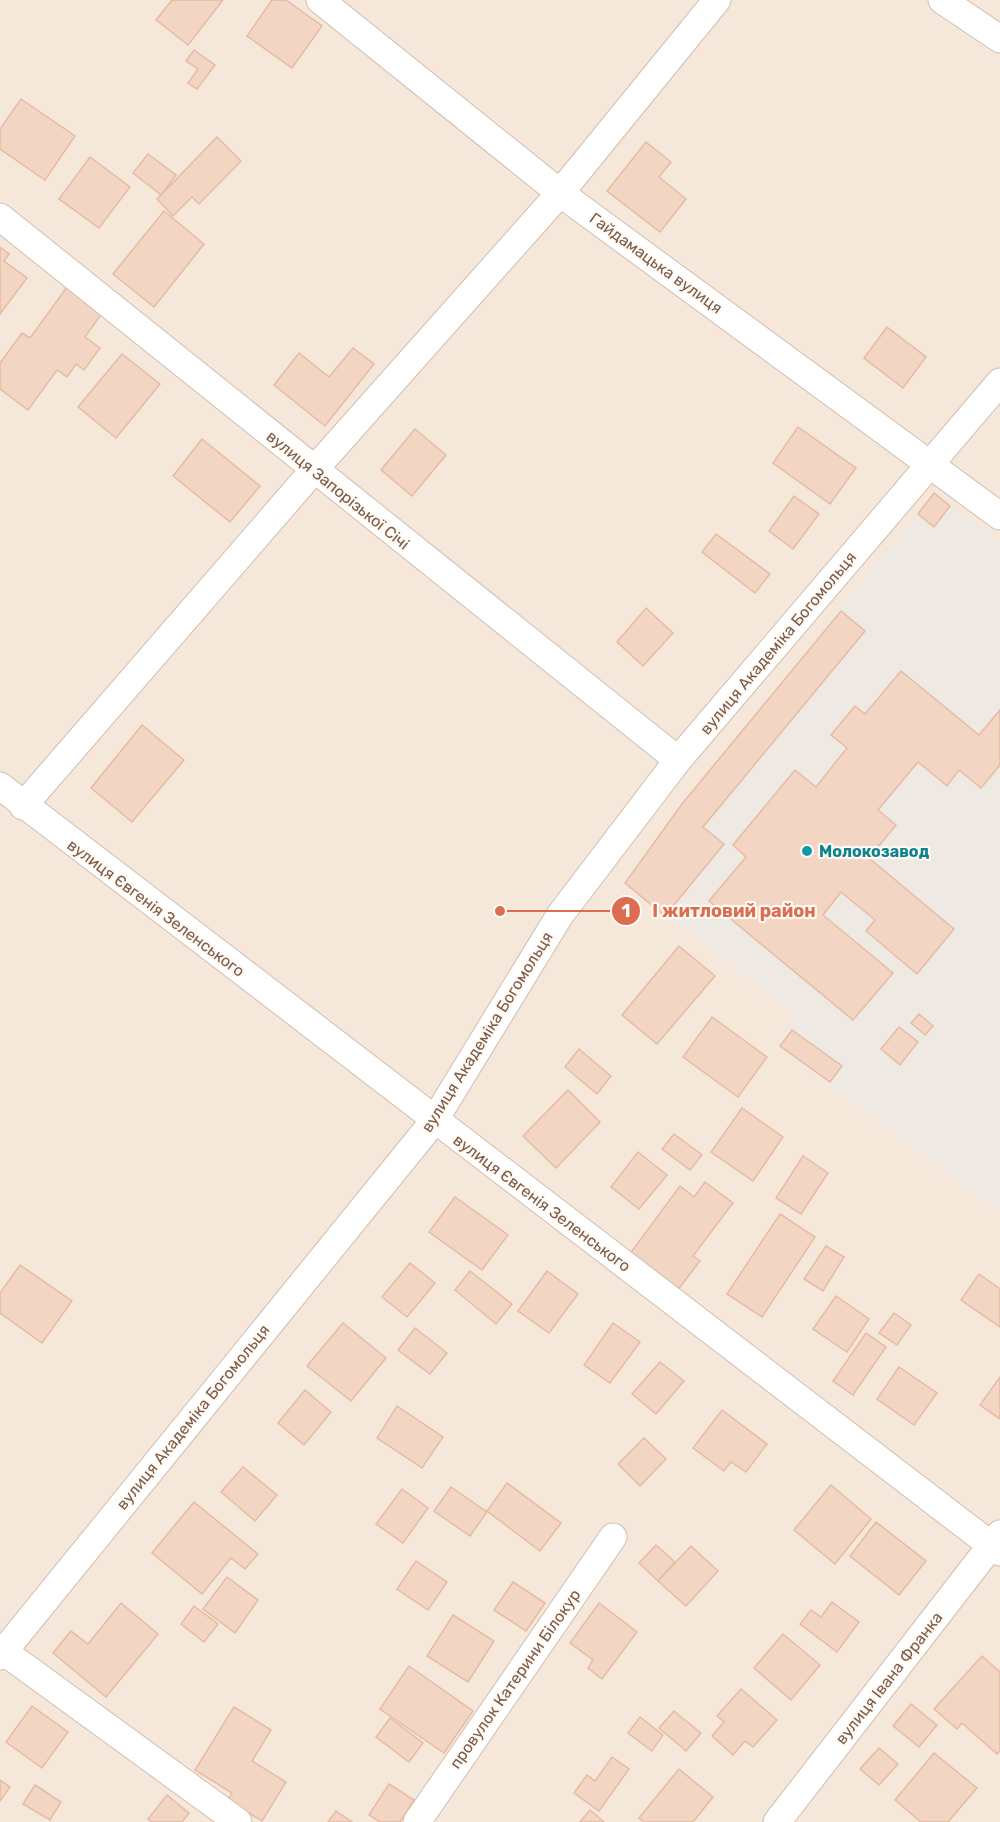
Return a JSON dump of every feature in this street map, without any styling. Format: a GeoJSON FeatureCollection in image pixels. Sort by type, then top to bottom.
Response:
{"type":"FeatureCollection","features":[{"type":"Feature","properties":{"kind":"street","name":"Гайдамацька вулиця"},"geometry":{"type":"LineString","coordinates":[[320,0],[560,193],[1000,516]]}},
{"type":"Feature","properties":{"kind":"street"},"geometry":{"type":"LineString","coordinates":[[23,806],[313,471],[560,193],[717,0]]}},
{"type":"Feature","properties":{"kind":"street"},"geometry":{"type":"LineString","coordinates":[[942,0],[1000,39]]}},
{"type":"Feature","properties":{"kind":"street","name":"вулиця Запорізької Січі"},"geometry":{"type":"LineString","coordinates":[[0,217],[313,471],[678,760]]}},
{"type":"Feature","properties":{"kind":"street","name":"вулиця Академіка Богомольця"},"geometry":{"type":"LineString","coordinates":[[2,1653],[434,1121],[560,915],[678,760],[1000,382]]}},
{"type":"Feature","properties":{"kind":"street","name":"вулиця Євгенія Зеленського"},"geometry":{"type":"LineString","coordinates":[[0,786],[434,1121],[997,1544]]}},
{"type":"Feature","properties":{"kind":"street","name":"провулок Катерини Білокур"},"geometry":{"type":"LineString","coordinates":[[417,1822],[613,1537]]}},
{"type":"Feature","properties":{"kind":"street","name":"вулиця Івана Франка"},"geometry":{"type":"LineString","coordinates":[[777,1822],[997,1544]]}},
{"type":"Feature","properties":{"kind":"street"},"geometry":{"type":"LineString","coordinates":[[2,1653],[238,1822]]}},
{"type":"Feature","properties":{"kind":"shaded area"},"geometry":{"type":"Polygon","coordinates":[[[0,0],[1000,0],[1000,1822],[0,1822],[0,0]]]}},
{"type":"Feature","properties":{"kind":"shaded area","name":"Молокозавод"},"geometry":{"type":"Polygon","coordinates":[[[934,493],[1000,542],[1000,1211],[776,1046],[795,1014],[625,883],[682,804],[934,493]]]}},
{"type":"Feature","properties":{"kind":"building"},"geometry":{"type":"Polygon","coordinates":[[[172,0],[223,0],[188,45],[156,20],[172,0]]]}},
{"type":"Feature","properties":{"kind":"building"},"geometry":{"type":"Polygon","coordinates":[[[272,0],[286,0],[322,26],[292,68],[247,36],[272,0]]]}},
{"type":"Feature","properties":{"kind":"building"},"geometry":{"type":"Polygon","coordinates":[[[194,50],[215,65],[197,89],[188,83],[198,69],[186,61],[194,50]]]}},
{"type":"Feature","properties":{"kind":"building"},"geometry":{"type":"Polygon","coordinates":[[[21,99],[75,136],[45,180],[0,149],[0,129],[21,99]]]}},
{"type":"Feature","properties":{"kind":"building"},"geometry":{"type":"Polygon","coordinates":[[[217,137],[241,161],[199,204],[192,197],[173,216],[157,199],[217,137]]]}},
{"type":"Feature","properties":{"kind":"building"},"geometry":{"type":"Polygon","coordinates":[[[646,142],[671,162],[659,177],[686,199],[660,232],[607,191],[646,142]]]}},
{"type":"Feature","properties":{"kind":"building"},"geometry":{"type":"Polygon","coordinates":[[[148,154],[176,175],[161,195],[133,173],[148,154]]]}},
{"type":"Feature","properties":{"kind":"building"},"geometry":{"type":"Polygon","coordinates":[[[90,157],[130,187],[99,228],[59,199],[90,157]]]}},
{"type":"Feature","properties":{"kind":"building"},"geometry":{"type":"Polygon","coordinates":[[[164,211],[204,244],[154,307],[113,274],[164,211]]]}},
{"type":"Feature","properties":{"kind":"building"},"geometry":{"type":"Polygon","coordinates":[[[0,247],[9,254],[4,261],[27,278],[0,314],[0,247]]]}},
{"type":"Feature","properties":{"kind":"building"},"geometry":{"type":"Polygon","coordinates":[[[67,287],[102,313],[85,337],[100,348],[84,370],[76,364],[67,377],[57,370],[28,410],[0,389],[0,363],[22,333],[30,338],[67,287]]]}},
{"type":"Feature","properties":{"kind":"building"},"geometry":{"type":"Polygon","coordinates":[[[887,327],[926,357],[903,388],[864,358],[887,327]]]}},
{"type":"Feature","properties":{"kind":"building"},"geometry":{"type":"Polygon","coordinates":[[[353,348],[374,364],[325,426],[274,385],[299,353],[329,377],[353,348]]]}},
{"type":"Feature","properties":{"kind":"building"},"geometry":{"type":"Polygon","coordinates":[[[122,354],[160,384],[116,438],[78,407],[122,354]]]}},
{"type":"Feature","properties":{"kind":"building"},"geometry":{"type":"Polygon","coordinates":[[[798,427],[856,468],[830,504],[773,463],[798,427]]]}},
{"type":"Feature","properties":{"kind":"building"},"geometry":{"type":"Polygon","coordinates":[[[415,429],[446,455],[412,496],[381,470],[415,429]]]}},
{"type":"Feature","properties":{"kind":"building"},"geometry":{"type":"Polygon","coordinates":[[[202,439],[260,486],[230,522],[173,476],[202,439]]]}},
{"type":"Feature","properties":{"kind":"building"},"geometry":{"type":"Polygon","coordinates":[[[934,493],[950,506],[934,527],[918,514],[934,493]]]}},
{"type":"Feature","properties":{"kind":"building"},"geometry":{"type":"Polygon","coordinates":[[[794,496],[819,514],[793,549],[769,531],[794,496]]]}},
{"type":"Feature","properties":{"kind":"building"},"geometry":{"type":"Polygon","coordinates":[[[716,534],[770,574],[755,593],[702,552],[716,534]]]}},
{"type":"Feature","properties":{"kind":"building"},"geometry":{"type":"Polygon","coordinates":[[[646,608],[673,633],[643,666],[617,642],[646,608]]]}},
{"type":"Feature","properties":{"kind":"building"},"geometry":{"type":"Polygon","coordinates":[[[841,611],[865,631],[703,827],[724,844],[665,916],[625,883],[682,804],[841,611]]]}},
{"type":"Feature","properties":{"kind":"building","name":"Молокозавод"},"geometry":{"type":"Polygon","coordinates":[[[901,671],[979,735],[1000,710],[1000,765],[981,788],[959,770],[947,786],[918,762],[878,810],[896,825],[869,858],[954,929],[917,974],[866,931],[875,920],[841,892],[823,915],[893,973],[853,1020],[709,901],[746,857],[733,845],[795,770],[816,787],[847,748],[831,735],[855,706],[865,714],[901,671]]]}},
{"type":"Feature","properties":{"kind":"building"},"geometry":{"type":"Polygon","coordinates":[[[142,725],[184,760],[132,822],[91,788],[142,725]]]}},
{"type":"Feature","properties":{"kind":"building"},"geometry":{"type":"Polygon","coordinates":[[[679,946],[715,976],[657,1044],[622,1015],[679,946]]]}},
{"type":"Feature","properties":{"kind":"building"},"geometry":{"type":"Polygon","coordinates":[[[919,1014],[933,1026],[925,1035],[911,1023],[919,1014]]]}},
{"type":"Feature","properties":{"kind":"building"},"geometry":{"type":"Polygon","coordinates":[[[712,1017],[767,1057],[738,1097],[683,1057],[712,1017]]]}},
{"type":"Feature","properties":{"kind":"building"},"geometry":{"type":"Polygon","coordinates":[[[899,1027],[918,1042],[900,1065],[881,1049],[899,1027]]]}},
{"type":"Feature","properties":{"kind":"building"},"geometry":{"type":"Polygon","coordinates":[[[792,1030],[842,1066],[830,1082],[780,1046],[792,1030]]]}},
{"type":"Feature","properties":{"kind":"building"},"geometry":{"type":"Polygon","coordinates":[[[579,1049],[611,1076],[597,1094],[565,1067],[579,1049]]]}},
{"type":"Feature","properties":{"kind":"building"},"geometry":{"type":"Polygon","coordinates":[[[568,1090],[600,1122],[556,1168],[523,1136],[568,1090]]]}},
{"type":"Feature","properties":{"kind":"building"},"geometry":{"type":"Polygon","coordinates":[[[742,1108],[783,1137],[753,1181],[711,1152],[742,1108]]]}},
{"type":"Feature","properties":{"kind":"building"},"geometry":{"type":"Polygon","coordinates":[[[674,1134],[702,1155],[690,1170],[662,1149],[674,1134]]]}},
{"type":"Feature","properties":{"kind":"building"},"geometry":{"type":"Polygon","coordinates":[[[638,1152],[667,1175],[639,1209],[611,1187],[638,1152]]]}},
{"type":"Feature","properties":{"kind":"building"},"geometry":{"type":"Polygon","coordinates":[[[803,1156],[828,1173],[801,1214],[776,1198],[803,1156]]]}},
{"type":"Feature","properties":{"kind":"building"},"geometry":{"type":"Polygon","coordinates":[[[705,1182],[733,1203],[693,1256],[700,1261],[677,1291],[629,1255],[680,1186],[694,1197],[705,1182]]]}},
{"type":"Feature","properties":{"kind":"building"},"geometry":{"type":"Polygon","coordinates":[[[455,1197],[508,1235],[482,1270],[429,1232],[455,1197]]]}},
{"type":"Feature","properties":{"kind":"building"},"geometry":{"type":"Polygon","coordinates":[[[780,1214],[815,1237],[762,1317],[727,1294],[780,1214]]]}},
{"type":"Feature","properties":{"kind":"building"},"geometry":{"type":"Polygon","coordinates":[[[826,1246],[844,1257],[823,1291],[804,1279],[826,1246]]]}},
{"type":"Feature","properties":{"kind":"building"},"geometry":{"type":"Polygon","coordinates":[[[410,1263],[435,1283],[407,1317],[382,1297],[410,1263]]]}},
{"type":"Feature","properties":{"kind":"building"},"geometry":{"type":"Polygon","coordinates":[[[20,1265],[72,1301],[42,1343],[0,1313],[0,1293],[20,1265]]]}},
{"type":"Feature","properties":{"kind":"building"},"geometry":{"type":"Polygon","coordinates":[[[470,1271],[512,1304],[496,1324],[455,1290],[470,1271]]]}},
{"type":"Feature","properties":{"kind":"building"},"geometry":{"type":"Polygon","coordinates":[[[547,1271],[578,1294],[549,1333],[518,1311],[547,1271]]]}},
{"type":"Feature","properties":{"kind":"building"},"geometry":{"type":"Polygon","coordinates":[[[979,1274],[1000,1289],[1000,1327],[961,1300],[979,1274]]]}},
{"type":"Feature","properties":{"kind":"building"},"geometry":{"type":"Polygon","coordinates":[[[836,1296],[869,1319],[847,1352],[813,1329],[836,1296]]]}},
{"type":"Feature","properties":{"kind":"building"},"geometry":{"type":"Polygon","coordinates":[[[894,1313],[911,1325],[897,1345],[879,1333],[894,1313]]]}},
{"type":"Feature","properties":{"kind":"building"},"geometry":{"type":"Polygon","coordinates":[[[343,1323],[386,1358],[351,1401],[307,1366],[343,1323]]]}},
{"type":"Feature","properties":{"kind":"building"},"geometry":{"type":"Polygon","coordinates":[[[613,1323],[640,1342],[610,1383],[584,1365],[613,1323]]]}},
{"type":"Feature","properties":{"kind":"building"},"geometry":{"type":"Polygon","coordinates":[[[415,1328],[447,1353],[430,1374],[398,1350],[415,1328]]]}},
{"type":"Feature","properties":{"kind":"building"},"geometry":{"type":"Polygon","coordinates":[[[866,1333],[886,1347],[853,1395],[833,1381],[866,1333]]]}},
{"type":"Feature","properties":{"kind":"building"},"geometry":{"type":"Polygon","coordinates":[[[660,1362],[684,1381],[656,1414],[632,1394],[660,1362]]]}},
{"type":"Feature","properties":{"kind":"building"},"geometry":{"type":"Polygon","coordinates":[[[899,1367],[937,1393],[914,1425],[877,1399],[899,1367]]]}},
{"type":"Feature","properties":{"kind":"building"},"geometry":{"type":"Polygon","coordinates":[[[1000,1377],[1000,1419],[980,1405],[1000,1377]]]}},
{"type":"Feature","properties":{"kind":"building"},"geometry":{"type":"Polygon","coordinates":[[[305,1390],[331,1412],[304,1445],[278,1423],[305,1390]]]}},
{"type":"Feature","properties":{"kind":"building"},"geometry":{"type":"Polygon","coordinates":[[[397,1406],[443,1437],[422,1468],[377,1438],[397,1406]]]}},
{"type":"Feature","properties":{"kind":"building"},"geometry":{"type":"Polygon","coordinates":[[[722,1410],[767,1444],[746,1472],[731,1462],[724,1471],[693,1448],[722,1410]]]}},
{"type":"Feature","properties":{"kind":"building"},"geometry":{"type":"Polygon","coordinates":[[[644,1438],[666,1459],[640,1486],[618,1464],[644,1438]]]}},
{"type":"Feature","properties":{"kind":"building"},"geometry":{"type":"Polygon","coordinates":[[[243,1467],[277,1495],[255,1521],[221,1492],[243,1467]]]}},
{"type":"Feature","properties":{"kind":"building"},"geometry":{"type":"Polygon","coordinates":[[[507,1483],[561,1523],[540,1551],[487,1511],[507,1483]]]}},
{"type":"Feature","properties":{"kind":"building"},"geometry":{"type":"Polygon","coordinates":[[[831,1485],[871,1519],[835,1564],[794,1530],[831,1485]]]}},
{"type":"Feature","properties":{"kind":"building"},"geometry":{"type":"Polygon","coordinates":[[[451,1487],[487,1512],[470,1536],[434,1511],[451,1487]]]}},
{"type":"Feature","properties":{"kind":"building"},"geometry":{"type":"Polygon","coordinates":[[[402,1489],[428,1508],[403,1543],[376,1524],[402,1489]]]}},
{"type":"Feature","properties":{"kind":"building"},"geometry":{"type":"Polygon","coordinates":[[[194,1502],[258,1554],[245,1569],[231,1558],[202,1594],[152,1553],[194,1502]]]}},
{"type":"Feature","properties":{"kind":"building"},"geometry":{"type":"Polygon","coordinates":[[[876,1522],[926,1561],[899,1595],[850,1556],[876,1522]]]}},
{"type":"Feature","properties":{"kind":"building"},"geometry":{"type":"Polygon","coordinates":[[[656,1545],[675,1562],[658,1581],[639,1563],[656,1545]]]}},
{"type":"Feature","properties":{"kind":"building"},"geometry":{"type":"Polygon","coordinates":[[[691,1546],[718,1571],[686,1606],[658,1581],[691,1546]]]}},
{"type":"Feature","properties":{"kind":"building"},"geometry":{"type":"Polygon","coordinates":[[[416,1561],[447,1582],[428,1610],[397,1589],[416,1561]]]}},
{"type":"Feature","properties":{"kind":"building"},"geometry":{"type":"Polygon","coordinates":[[[227,1577],[258,1600],[235,1633],[203,1609],[227,1577]]]}},
{"type":"Feature","properties":{"kind":"building"},"geometry":{"type":"Polygon","coordinates":[[[513,1582],[545,1603],[526,1631],[494,1610],[513,1582]]]}},
{"type":"Feature","properties":{"kind":"building"},"geometry":{"type":"Polygon","coordinates":[[[832,1602],[859,1622],[837,1652],[800,1624],[811,1610],[821,1617],[832,1602]]]}},
{"type":"Feature","properties":{"kind":"building"},"geometry":{"type":"Polygon","coordinates":[[[121,1603],[158,1634],[106,1697],[53,1653],[71,1631],[88,1644],[121,1603]]]}},
{"type":"Feature","properties":{"kind":"building"},"geometry":{"type":"Polygon","coordinates":[[[599,1603],[637,1632],[602,1679],[588,1668],[593,1660],[570,1643],[599,1603]]]}},
{"type":"Feature","properties":{"kind":"building"},"geometry":{"type":"Polygon","coordinates":[[[194,1606],[218,1624],[204,1642],[181,1624],[194,1606]]]}},
{"type":"Feature","properties":{"kind":"building"},"geometry":{"type":"Polygon","coordinates":[[[453,1615],[494,1641],[468,1682],[427,1656],[453,1615]]]}},
{"type":"Feature","properties":{"kind":"building"},"geometry":{"type":"Polygon","coordinates":[[[783,1634],[820,1665],[791,1700],[754,1668],[783,1634]]]}},
{"type":"Feature","properties":{"kind":"building"},"geometry":{"type":"Polygon","coordinates":[[[982,1656],[1000,1672],[1000,1751],[997,1754],[962,1723],[957,1729],[934,1709],[982,1656]]]}},
{"type":"Feature","properties":{"kind":"building"},"geometry":{"type":"Polygon","coordinates":[[[409,1666],[473,1711],[444,1753],[380,1709],[409,1666]]]}},
{"type":"Feature","properties":{"kind":"building"},"geometry":{"type":"Polygon","coordinates":[[[741,1689],[777,1720],[753,1747],[745,1741],[733,1755],[712,1736],[724,1722],[717,1716],[741,1689]]]}},
{"type":"Feature","properties":{"kind":"building"},"geometry":{"type":"Polygon","coordinates":[[[911,1704],[937,1725],[919,1747],[893,1726],[911,1704]]]}},
{"type":"Feature","properties":{"kind":"building"},"geometry":{"type":"Polygon","coordinates":[[[32,1706],[68,1732],[42,1768],[6,1742],[32,1706]]]}},
{"type":"Feature","properties":{"kind":"building"},"geometry":{"type":"Polygon","coordinates":[[[234,1707],[271,1730],[252,1761],[286,1782],[262,1821],[228,1800],[232,1793],[195,1770],[234,1707]]]}},
{"type":"Feature","properties":{"kind":"building"},"geometry":{"type":"Polygon","coordinates":[[[674,1711],[701,1733],[686,1751],[659,1728],[674,1711]]]}},
{"type":"Feature","properties":{"kind":"building"},"geometry":{"type":"Polygon","coordinates":[[[640,1717],[663,1735],[652,1751],[628,1733],[640,1717]]]}},
{"type":"Feature","properties":{"kind":"building"},"geometry":{"type":"Polygon","coordinates":[[[390,1718],[423,1743],[409,1762],[376,1737],[390,1718]]]}},
{"type":"Feature","properties":{"kind":"building"},"geometry":{"type":"Polygon","coordinates":[[[879,1748],[898,1764],[879,1785],[860,1769],[879,1748]]]}},
{"type":"Feature","properties":{"kind":"building"},"geometry":{"type":"Polygon","coordinates":[[[934,1753],[977,1788],[948,1822],[921,1822],[895,1800],[934,1753]]]}},
{"type":"Feature","properties":{"kind":"building"},"geometry":{"type":"Polygon","coordinates":[[[612,1757],[629,1769],[599,1811],[574,1793],[587,1775],[595,1781],[612,1757]]]}},
{"type":"Feature","properties":{"kind":"building"},"geometry":{"type":"Polygon","coordinates":[[[679,1769],[713,1797],[693,1822],[644,1822],[639,1818],[679,1769]]]}},
{"type":"Feature","properties":{"kind":"building"},"geometry":{"type":"Polygon","coordinates":[[[0,1780],[10,1787],[0,1801],[0,1780]]]}},
{"type":"Feature","properties":{"kind":"building"},"geometry":{"type":"Polygon","coordinates":[[[389,1784],[414,1800],[400,1822],[380,1822],[369,1815],[389,1784]]]}},
{"type":"Feature","properties":{"kind":"building"},"geometry":{"type":"Polygon","coordinates":[[[35,1785],[61,1802],[50,1820],[23,1804],[35,1785]]]}},
{"type":"Feature","properties":{"kind":"building"},"geometry":{"type":"Polygon","coordinates":[[[167,1795],[189,1813],[182,1822],[152,1822],[148,1819],[167,1795]]]}},
{"type":"Feature","properties":{"kind":"building"},"geometry":{"type":"Polygon","coordinates":[[[590,1810],[604,1822],[580,1822],[590,1810]]]}},
{"type":"Feature","properties":{"kind":"building"},"geometry":{"type":"Polygon","coordinates":[[[336,1811],[352,1822],[328,1822],[336,1811]]]}},
{"type":"Feature","properties":{"kind":"place","name":"Молокозавод"},"geometry":{"type":"Point","coordinates":[807,851]}},
{"type":"Feature","properties":{"kind":"place","name":"I житловий район"},"geometry":{"type":"Point","coordinates":[500,911]}}]}
